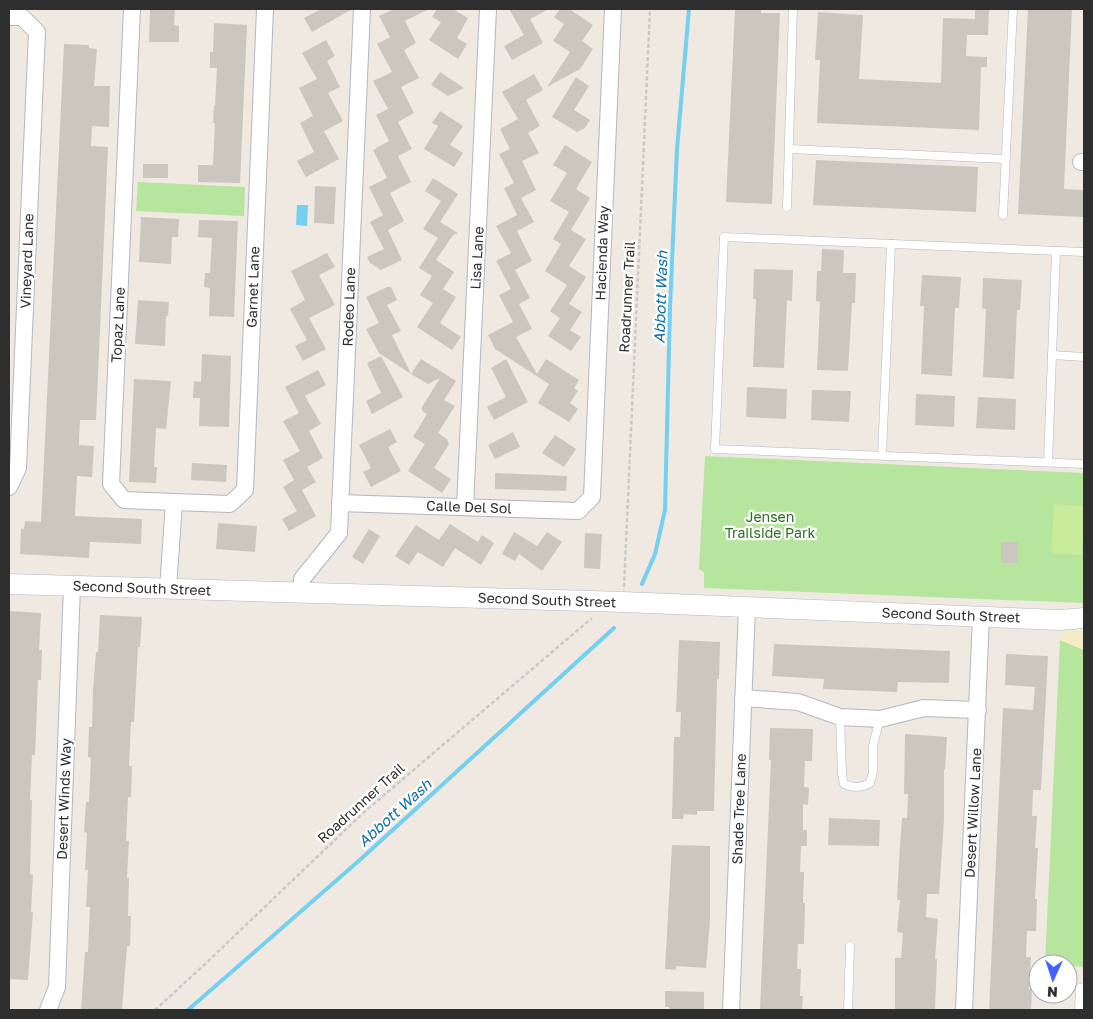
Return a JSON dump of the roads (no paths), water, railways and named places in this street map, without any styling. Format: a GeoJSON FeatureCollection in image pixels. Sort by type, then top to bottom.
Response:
{"type":"FeatureCollection","features":[{"type":"Feature","properties":{"kind":"street","name":"Topaz Lane"},"geometry":{"type":"LineString","coordinates":[[132,9],[111,484],[124,500],[174,502]]}},
{"type":"Feature","properties":{"kind":"street","name":"Garnet Lane"},"geometry":{"type":"LineString","coordinates":[[174,502],[230,504],[244,490],[265,9]]}},
{"type":"Feature","properties":{"kind":"street","name":"Rodeo Lane"},"geometry":{"type":"LineString","coordinates":[[301,593],[302,578],[339,533],[362,9]]}},
{"type":"Feature","properties":{"kind":"street","name":"Lisa Lane"},"geometry":{"type":"LineString","coordinates":[[465,507],[488,9]]}},
{"type":"Feature","properties":{"kind":"street","name":"Hacienda Way"},"geometry":{"type":"LineString","coordinates":[[592,497],[613,9]]}},
{"type":"Feature","properties":{"kind":"street","name":"Vineyard Lane"},"geometry":{"type":"LineString","coordinates":[[9,17],[22,17],[37,32],[18,468],[9,487]]}},
{"type":"Feature","properties":{"kind":"street","name":"Calle Del Sol"},"geometry":{"type":"LineString","coordinates":[[340,502],[578,511],[592,497]]}},
{"type":"Feature","properties":{"kind":"street"},"geometry":{"type":"LineString","coordinates":[[168,589],[174,502]]}},
{"type":"Feature","properties":{"kind":"street","name":"Second South Street"},"geometry":{"type":"LineString","coordinates":[[9,584],[747,607],[1060,620],[1084,618]]}},
{"type":"Feature","properties":{"kind":"street","name":"Desert Winds Way"},"geometry":{"type":"LineString","coordinates":[[48,1010],[57,987],[72,586]]}},
{"type":"Feature","properties":{"kind":"street","name":"Shade Tree Lane"},"geometry":{"type":"LineString","coordinates":[[731,1010],[747,607]]}},
{"type":"Feature","properties":{"kind":"street","name":"Desert Willow Lane"},"geometry":{"type":"LineString","coordinates":[[964,1010],[981,616]]}},
{"type":"Feature","properties":{"kind":"street"},"geometry":{"type":"LineString","coordinates":[[743,698],[798,702],[840,717],[880,719],[924,708],[978,710]]}},
{"type":"Feature","properties":{"kind":"lane"},"geometry":{"type":"LineString","coordinates":[[787,207],[794,9]]}},
{"type":"Feature","properties":{"kind":"lane"},"geometry":{"type":"LineString","coordinates":[[1003,215],[1013,9]]}},
{"type":"Feature","properties":{"kind":"lane"},"geometry":{"type":"LineString","coordinates":[[789,149],[1005,158]]}},
{"type":"Feature","properties":{"kind":"lane"},"geometry":{"type":"LineString","coordinates":[[1084,252],[724,237],[715,448],[1084,464]]}},
{"type":"Feature","properties":{"kind":"lane"},"geometry":{"type":"LineString","coordinates":[[882,455],[891,244]]}},
{"type":"Feature","properties":{"kind":"lane"},"geometry":{"type":"LineString","coordinates":[[1048,462],[1056,250]]}},
{"type":"Feature","properties":{"kind":"lane"},"geometry":{"type":"LineString","coordinates":[[1052,356],[1084,357]]}},
{"type":"Feature","properties":{"kind":"lane"},"geometry":{"type":"LineString","coordinates":[[840,717],[842,774],[844,784],[852,787],[862,787],[870,782],[873,772],[873,745],[880,719]]}},
{"type":"Feature","properties":{"kind":"lane"},"geometry":{"type":"LineString","coordinates":[[848,1010],[850,946]]}},
{"type":"Feature","properties":{"kind":"lane"},"geometry":{"type":"LineString","coordinates":[[1079,1010],[1080,988],[1084,989]]}},
{"type":"Feature","properties":{"kind":"water"},"geometry":{"type":"Polygon","coordinates":[[[297,205],[308,205],[307,226],[296,225],[297,205]]]}},
{"type":"Feature","properties":{"kind":"waterway","name":"Abbott Wash"},"geometry":{"type":"LineString","coordinates":[[642,584],[655,554],[665,510],[670,307],[677,149],[689,9]]}},
{"type":"Feature","properties":{"kind":"waterway","name":"Abbott Wash"},"geometry":{"type":"LineString","coordinates":[[188,1010],[362,858],[614,628]]}},
{"type":"Feature","properties":{"kind":"park label","name":"Jensen Trailside Park"},"geometry":{"type":"Point","coordinates":[770,526]}}]}
